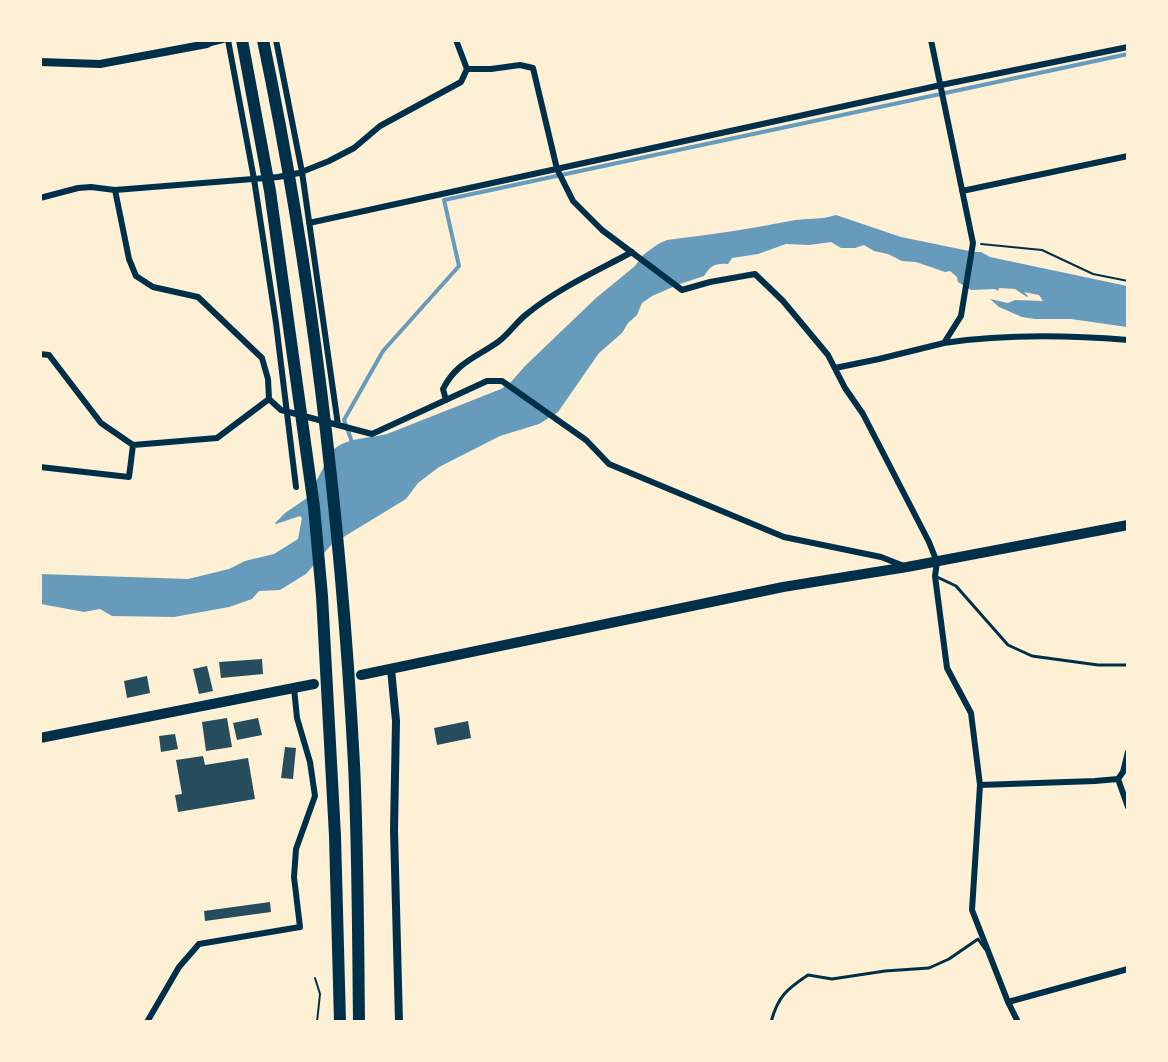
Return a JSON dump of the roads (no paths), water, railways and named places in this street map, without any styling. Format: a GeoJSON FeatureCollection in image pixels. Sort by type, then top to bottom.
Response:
{"type":"FeatureCollection","features":[{"type":"Feature","properties":{"kind":"highway"},"geometry":{"type":"LineString","coordinates":[[242,40],[274,214],[311,483],[322,596],[335,836],[340,1022]]}},
{"type":"Feature","properties":{"kind":"highway"},"geometry":{"type":"LineString","coordinates":[[263,40],[297,220],[333,488],[354,766],[359,1022]]}},
{"type":"Feature","properties":{"kind":"main road"},"geometry":{"type":"LineString","coordinates":[[361,675],[783,587],[937,562],[1128,525]]}},
{"type":"Feature","properties":{"kind":"main road"},"geometry":{"type":"LineString","coordinates":[[40,738],[314,684]]}},
{"type":"Feature","properties":{"kind":"street"},"geometry":{"type":"LineString","coordinates":[[40,62],[100,64],[223,40]]}},
{"type":"Feature","properties":{"kind":"street"},"geometry":{"type":"LineString","coordinates":[[228,40],[254,179],[276,323],[296,487]]}},
{"type":"Feature","properties":{"kind":"street"},"geometry":{"type":"LineString","coordinates":[[276,40],[302,172],[338,425]]}},
{"type":"Feature","properties":{"kind":"street"},"geometry":{"type":"LineString","coordinates":[[40,198],[84,187],[115,190],[254,179],[302,172],[354,148],[380,126],[461,82],[467,69],[456,40]]}},
{"type":"Feature","properties":{"kind":"street"},"geometry":{"type":"LineString","coordinates":[[931,40],[972,245],[961,316],[944,343]]}},
{"type":"Feature","properties":{"kind":"street"},"geometry":{"type":"LineString","coordinates":[[309,223],[557,169],[942,91],[1128,46]]}},
{"type":"Feature","properties":{"kind":"street"},"geometry":{"type":"LineString","coordinates":[[467,69],[492,69],[520,65],[533,68],[557,169],[573,201],[585,214],[602,230],[682,290],[710,282],[755,274],[783,301],[828,355],[845,388],[863,414],[937,562],[935,576],[947,668],[971,713],[980,785],[972,910],[1018,1022]]}},
{"type":"Feature","properties":{"kind":"street"},"geometry":{"type":"LineString","coordinates":[[962,191],[1128,156]]}},
{"type":"Feature","properties":{"kind":"street"},"geometry":{"type":"LineString","coordinates":[[115,190],[129,259],[136,276],[153,288],[198,297],[262,358],[268,379],[269,399],[281,410],[372,434],[487,381],[502,381],[586,440],[609,464],[784,537],[881,557],[907,567]]}},
{"type":"Feature","properties":{"kind":"street"},"geometry":{"type":"LineString","coordinates":[[446,400],[443,389],[450,375],[500,340],[527,313],[578,281],[633,253]]}},
{"type":"Feature","properties":{"kind":"street"},"geometry":{"type":"LineString","coordinates":[[835,368],[944,343],[985,337],[1082,336],[1128,340]]}},
{"type":"Feature","properties":{"kind":"street"},"geometry":{"type":"LineString","coordinates":[[40,354],[49,356],[101,423],[133,445],[218,438],[269,399]]}},
{"type":"Feature","properties":{"kind":"street"},"geometry":{"type":"LineString","coordinates":[[40,467],[129,477],[133,445]]}},
{"type":"Feature","properties":{"kind":"street"},"geometry":{"type":"LineString","coordinates":[[391,669],[396,720],[394,830],[399,1022]]}},
{"type":"Feature","properties":{"kind":"street"},"geometry":{"type":"LineString","coordinates":[[147,1022],[179,967],[199,944],[300,927],[294,877],[296,849],[315,796],[310,762],[297,718],[294,688]]}},
{"type":"Feature","properties":{"kind":"street"},"geometry":{"type":"LineString","coordinates":[[1118,779],[1123,771],[1128,752]]}},
{"type":"Feature","properties":{"kind":"street"},"geometry":{"type":"LineString","coordinates":[[980,785],[1118,779]]}},
{"type":"Feature","properties":{"kind":"street"},"geometry":{"type":"LineString","coordinates":[[1118,779],[1128,807]]}},
{"type":"Feature","properties":{"kind":"street"},"geometry":{"type":"LineString","coordinates":[[1008,1002],[1128,969]]}},
{"type":"Feature","properties":{"kind":"lane"},"geometry":{"type":"LineString","coordinates":[[935,576],[956,586],[1008,645],[1032,656],[1098,665],[1128,665]]}},
{"type":"Feature","properties":{"kind":"lane"},"geometry":{"type":"LineString","coordinates":[[771,1022],[776,1004],[789,987],[808,975],[832,979],[885,971],[929,968],[949,959],[978,939],[992,957]]}},
{"type":"Feature","properties":{"kind":"water"},"geometry":{"type":"Polygon","coordinates":[[[836,215],[901,237],[981,252],[990,257],[1127,286],[1127,327],[1071,319],[1022,317],[999,307],[990,299],[1008,303],[1015,300],[1043,301],[1039,295],[1024,292],[1027,297],[1015,289],[971,290],[958,282],[957,277],[950,271],[945,272],[916,262],[902,261],[864,245],[855,248],[841,248],[831,242],[809,245],[786,244],[758,254],[732,258],[728,264],[713,266],[704,276],[652,296],[642,303],[637,315],[622,333],[599,353],[558,412],[539,424],[500,436],[439,467],[418,483],[406,499],[332,544],[306,574],[280,590],[259,591],[252,599],[229,607],[174,617],[112,616],[100,609],[84,612],[41,604],[40,574],[188,579],[229,569],[245,561],[274,554],[298,539],[302,518],[300,516],[275,523],[307,498],[333,450],[345,443],[387,434],[501,389],[511,382],[596,298],[658,244],[667,240],[836,215]]]}},
{"type":"Feature","properties":{"kind":"waterway"},"geometry":{"type":"LineString","coordinates":[[352,442],[344,420],[383,351],[459,266],[444,200],[1128,54]]}}]}
